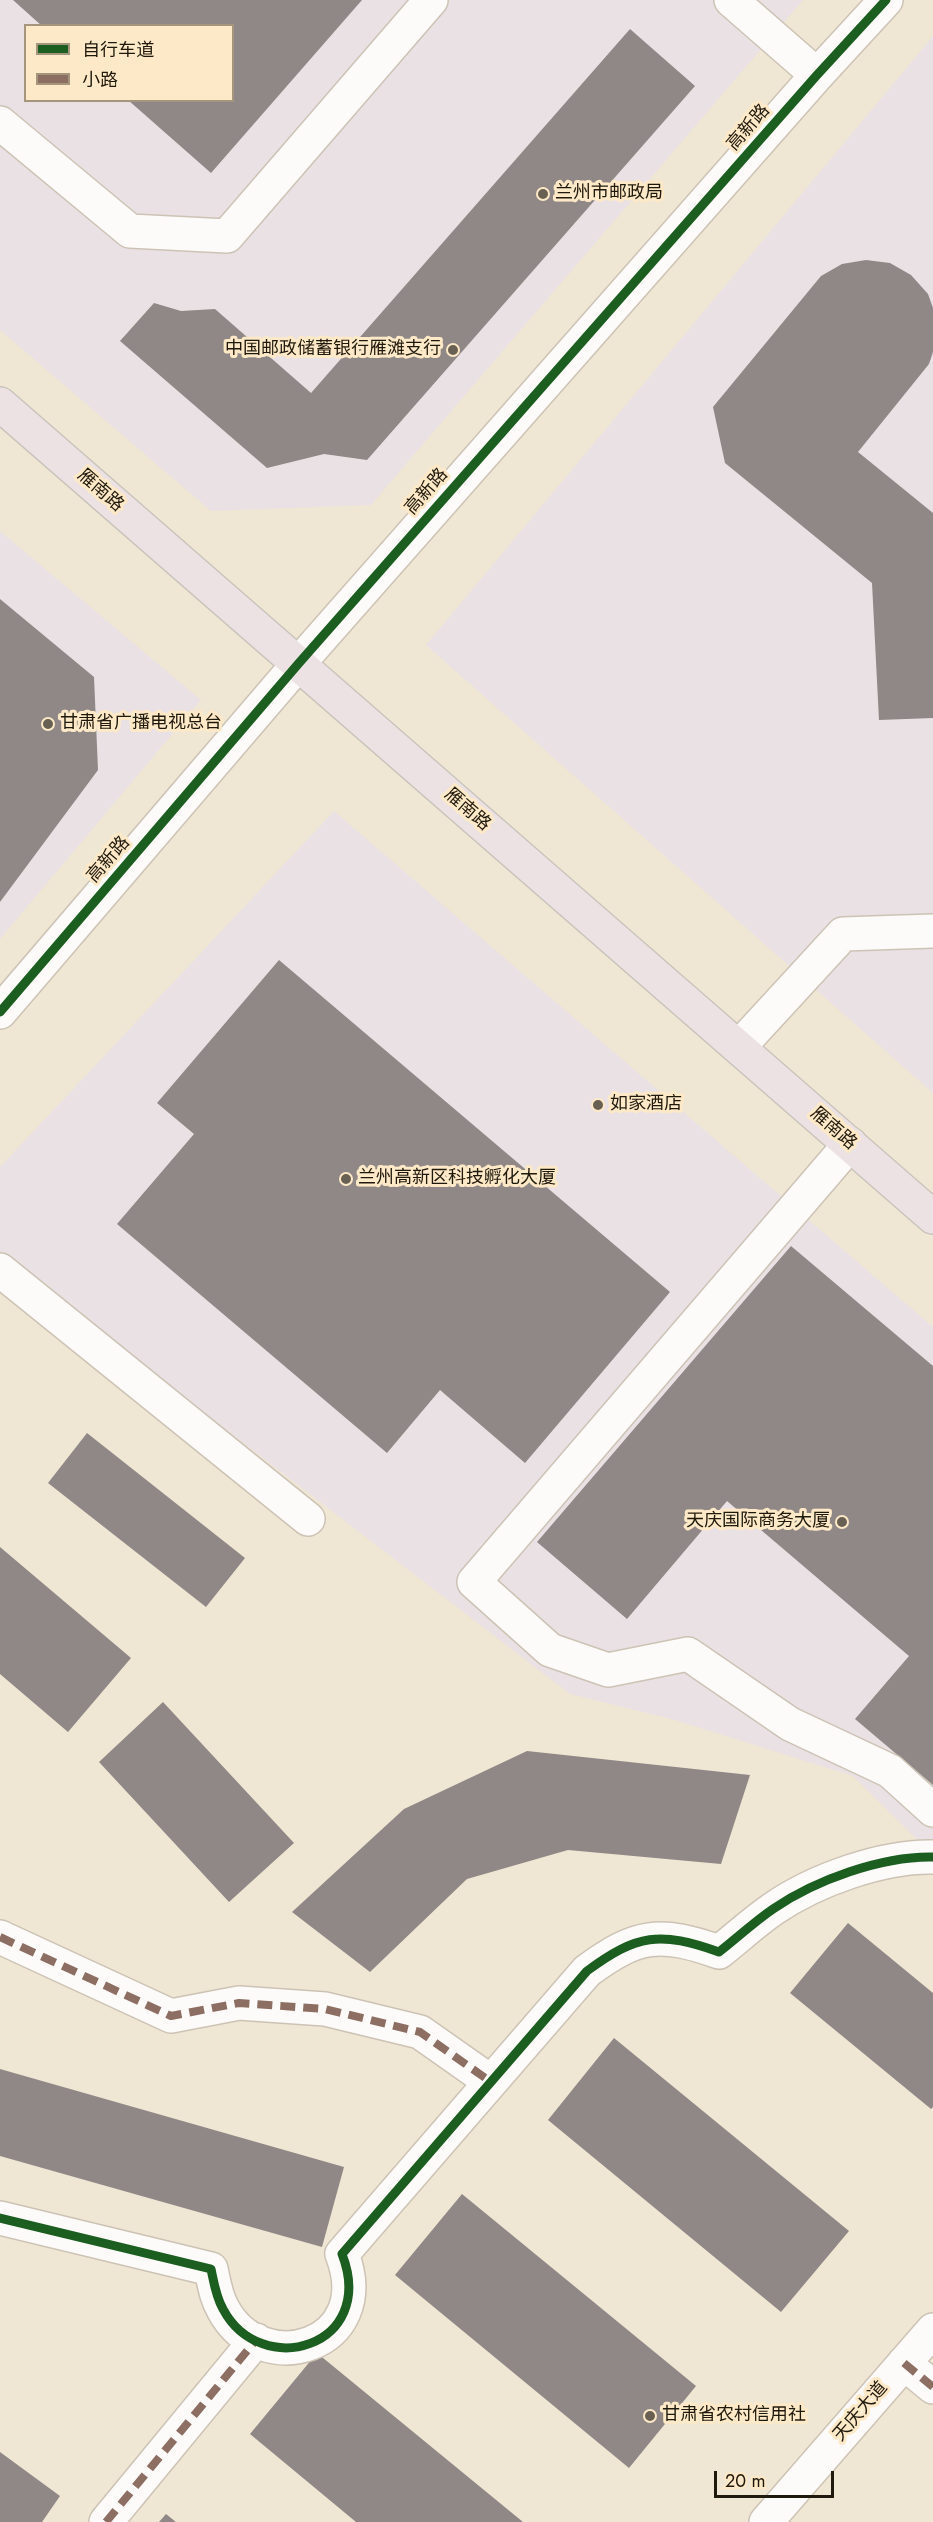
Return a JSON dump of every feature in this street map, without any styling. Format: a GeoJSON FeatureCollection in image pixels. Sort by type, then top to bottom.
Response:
{"type":"FeatureCollection","features":[{"type":"Feature","properties":{"kind":"main road","name":"雁南路"},"geometry":{"type":"LineString","coordinates":[[0,404],[850,1144],[929,1207]]}},
{"type":"Feature","properties":{"kind":"street"},"geometry":{"type":"LineString","coordinates":[[0,123],[130,231],[227,236],[431,0]]}},
{"type":"Feature","properties":{"kind":"street"},"geometry":{"type":"LineString","coordinates":[[731,0],[817,75]]}},
{"type":"Feature","properties":{"kind":"street","name":"高新路"},"geometry":{"type":"LineString","coordinates":[[0,1012],[299,663],[817,75],[886,0]]}},
{"type":"Feature","properties":{"kind":"street"},"geometry":{"type":"LineString","coordinates":[[739,1047],[843,934],[933,931]]}},
{"type":"Feature","properties":{"kind":"street"},"geometry":{"type":"LineString","coordinates":[[850,1144],[474,1582],[550,1650],[608,1670],[688,1654],[790,1724],[890,1771],[933,1810]]}},
{"type":"Feature","properties":{"kind":"street"},"geometry":{"type":"LineString","coordinates":[[0,1270],[308,1519]]}},
{"type":"Feature","properties":{"kind":"street"},"geometry":{"type":"LineString","coordinates":[[0,2218],[211,2269],[215,2291],[224,2311],[238,2328],[256,2340],[275,2348],[296,2348],[315,2342],[332,2330],[344,2314],[350,2294],[349,2273],[342,2254],[587,1971],[616,1950],[649,1939],[685,1940],[719,1953],[774,1908],[840,1874],[912,1857],[933,1857]]}},
{"type":"Feature","properties":{"kind":"street"},"geometry":{"type":"LineString","coordinates":[[0,1937],[171,2016],[239,2003],[325,2009],[420,2032],[491,2082]]}},
{"type":"Feature","properties":{"kind":"street","name":"天庆大道"},"geometry":{"type":"LineString","coordinates":[[766,2522],[933,2330]]}},
{"type":"Feature","properties":{"kind":"street"},"geometry":{"type":"LineString","coordinates":[[106,2522],[256,2340]]}},
{"type":"Feature","properties":{"kind":"street"},"geometry":{"type":"LineString","coordinates":[[904,2363],[933,2387]]}},
{"type":"Feature","properties":{"kind":"shaded area"},"geometry":{"type":"Polygon","coordinates":[[[0,0],[803,0],[371,505],[211,511],[0,330],[0,0]]]}},
{"type":"Feature","properties":{"kind":"shaded area"},"geometry":{"type":"Polygon","coordinates":[[[933,36],[933,1093],[426,645],[933,36]]]}},
{"type":"Feature","properties":{"kind":"shaded area"},"geometry":{"type":"Polygon","coordinates":[[[0,531],[201,700],[0,939],[0,531]]]}},
{"type":"Feature","properties":{"kind":"shaded area"},"geometry":{"type":"Polygon","coordinates":[[[334,811],[933,1327],[933,1855],[853,1776],[675,1720],[570,1694],[0,1256],[0,1167],[334,811]]]}},
{"type":"Feature","properties":{"kind":"building"},"geometry":{"type":"Polygon","coordinates":[[[13,0],[362,0],[211,173],[130,102],[234,102],[234,24],[40,24],[13,0]]]}},
{"type":"Feature","properties":{"kind":"building","name":"兰州市邮政局"},"geometry":{"type":"Polygon","coordinates":[[[630,29],[695,86],[367,460],[324,454],[267,468],[120,341],[154,303],[181,311],[215,309],[311,393],[630,29]]]}},
{"type":"Feature","properties":{"kind":"building"},"geometry":{"type":"Polygon","coordinates":[[[866,260],[890,263],[911,275],[928,294],[933,308],[933,352],[929,364],[858,452],[933,513],[933,718],[879,720],[872,583],[725,463],[713,407],[821,276],[842,264],[866,260]]]}},
{"type":"Feature","properties":{"kind":"building","name":"甘肃省广播电视总台"},"geometry":{"type":"Polygon","coordinates":[[[0,599],[94,677],[98,770],[0,902],[0,599]]]}},
{"type":"Feature","properties":{"kind":"building","name":"兰州高新区科技孵化大厦"},"geometry":{"type":"Polygon","coordinates":[[[279,960],[670,1292],[525,1463],[440,1390],[387,1453],[117,1224],[194,1134],[157,1103],[279,960]]]}},
{"type":"Feature","properties":{"kind":"building","name":"天庆国际商务大厦"},"geometry":{"type":"Polygon","coordinates":[[[791,1246],[933,1366],[933,1785],[855,1719],[909,1656],[727,1501],[627,1619],[537,1542],[791,1246]]]}},
{"type":"Feature","properties":{"kind":"building"},"geometry":{"type":"Polygon","coordinates":[[[87,1433],[245,1558],[206,1607],[48,1483],[87,1433]]]}},
{"type":"Feature","properties":{"kind":"building"},"geometry":{"type":"Polygon","coordinates":[[[0,1547],[131,1658],[68,1732],[0,1674],[0,1547]]]}},
{"type":"Feature","properties":{"kind":"building"},"geometry":{"type":"Polygon","coordinates":[[[163,1702],[294,1843],[229,1902],[99,1762],[163,1702]]]}},
{"type":"Feature","properties":{"kind":"building"},"geometry":{"type":"Polygon","coordinates":[[[527,1751],[750,1775],[721,1864],[568,1850],[467,1879],[370,1972],[292,1912],[404,1809],[527,1751]]]}},
{"type":"Feature","properties":{"kind":"building"},"geometry":{"type":"Polygon","coordinates":[[[848,1923],[933,1993],[933,2107],[931,2109],[790,1993],[848,1923]]]}},
{"type":"Feature","properties":{"kind":"building"},"geometry":{"type":"Polygon","coordinates":[[[614,2038],[849,2231],[781,2312],[548,2120],[614,2038]]]}},
{"type":"Feature","properties":{"kind":"building"},"geometry":{"type":"Polygon","coordinates":[[[0,2069],[344,2167],[322,2247],[0,2156],[0,2069]]]}},
{"type":"Feature","properties":{"kind":"building"},"geometry":{"type":"Polygon","coordinates":[[[462,2194],[696,2386],[629,2468],[395,2275],[462,2194]]]}},
{"type":"Feature","properties":{"kind":"building"},"geometry":{"type":"Polygon","coordinates":[[[317,2353],[523,2522],[356,2522],[250,2434],[317,2353]]]}},
{"type":"Feature","properties":{"kind":"building"},"geometry":{"type":"Polygon","coordinates":[[[0,2452],[60,2496],[42,2522],[0,2522],[0,2452]]]}},
{"type":"Feature","properties":{"kind":"building"},"geometry":{"type":"Polygon","coordinates":[[[166,2514],[176,2522],[159,2522],[166,2514]]]}},
{"type":"Feature","properties":{"kind":"marked path"},"geometry":{"type":"LineString","coordinates":[[0,1937],[171,2016],[239,2003],[325,2009],[420,2032],[491,2082]]}},
{"type":"Feature","properties":{"kind":"marked path"},"geometry":{"type":"LineString","coordinates":[[106,2522],[256,2340]]}},
{"type":"Feature","properties":{"kind":"marked path"},"geometry":{"type":"LineString","coordinates":[[904,2363],[933,2387]]}},
{"type":"Feature","properties":{"kind":"cycle path"},"geometry":{"type":"LineString","coordinates":[[0,1012],[299,663],[817,75],[886,0]]}},
{"type":"Feature","properties":{"kind":"cycle path"},"geometry":{"type":"LineString","coordinates":[[0,2218],[211,2269],[223,2309],[240,2331],[263,2344],[287,2348],[310,2343],[330,2331],[344,2312],[349,2286],[342,2254],[587,1971],[620,1949],[650,1940],[681,1941],[719,1952],[773,1909],[809,1888],[871,1865],[933,1857]]}},
{"type":"Feature","properties":{"kind":"place","name":"兰州市邮政局"},"geometry":{"type":"Point","coordinates":[543,194]}},
{"type":"Feature","properties":{"kind":"place","name":"中国邮政储蓄银行雁滩支行"},"geometry":{"type":"Point","coordinates":[453,350]}},
{"type":"Feature","properties":{"kind":"place","name":"甘肃省广播电视总台"},"geometry":{"type":"Point","coordinates":[48,724]}},
{"type":"Feature","properties":{"kind":"place","name":"如家酒店"},"geometry":{"type":"Point","coordinates":[598,1105]}},
{"type":"Feature","properties":{"kind":"place","name":"兰州高新区科技孵化大厦"},"geometry":{"type":"Point","coordinates":[346,1179]}},
{"type":"Feature","properties":{"kind":"place","name":"天庆国际商务大厦"},"geometry":{"type":"Point","coordinates":[842,1522]}},
{"type":"Feature","properties":{"kind":"place","name":"甘肃省农村信用社"},"geometry":{"type":"Point","coordinates":[650,2416]}}]}
